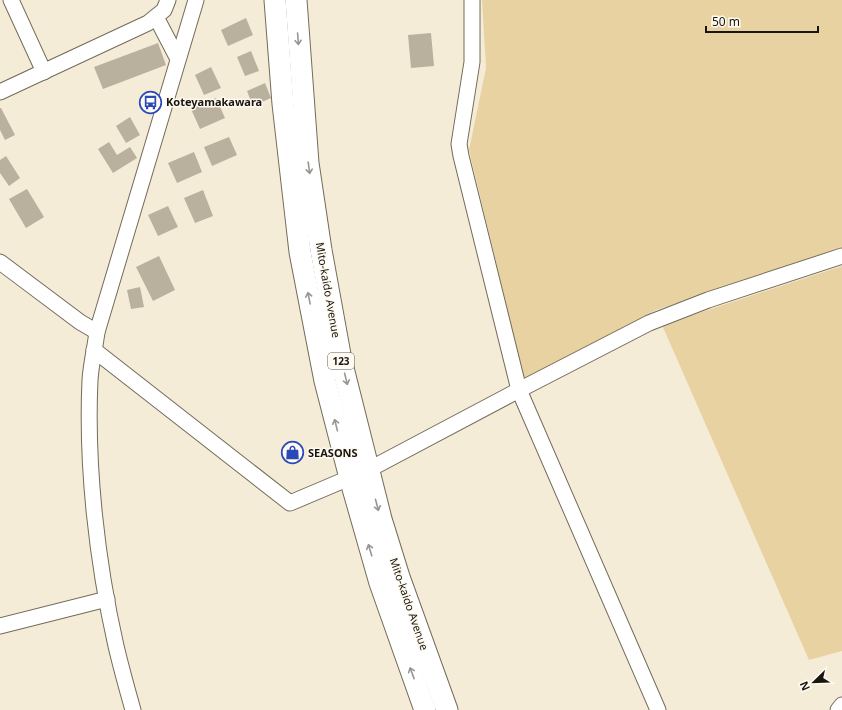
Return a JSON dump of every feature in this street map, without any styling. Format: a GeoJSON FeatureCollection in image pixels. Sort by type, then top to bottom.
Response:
{"type":"FeatureCollection","features":[{"type":"Feature","properties":{"kind":"highway","name":"Mito-kaido Avenue"},"geometry":{"type":"LineString","coordinates":[[275,0],[283,104],[300,252],[325,381],[350,478],[380,583],[425,710]]}},
{"type":"Feature","properties":{"kind":"highway","name":"Mito-kaido Avenue"},"geometry":{"type":"LineString","coordinates":[[296,0],[308,163],[321,250],[341,360],[381,519],[399,577],[447,710]]}},
{"type":"Feature","properties":{"kind":"street"},"geometry":{"type":"LineString","coordinates":[[0,92],[148,23],[164,10],[168,0]]}},
{"type":"Feature","properties":{"kind":"street"},"geometry":{"type":"LineString","coordinates":[[133,710],[116,646],[97,537],[91,478],[90,380],[97,332],[196,0]]}},
{"type":"Feature","properties":{"kind":"street"},"geometry":{"type":"LineString","coordinates":[[472,0],[472,62],[459,144],[519,390],[658,710]]}},
{"type":"Feature","properties":{"kind":"street"},"geometry":{"type":"LineString","coordinates":[[11,3],[44,72]]}},
{"type":"Feature","properties":{"kind":"street"},"geometry":{"type":"LineString","coordinates":[[156,16],[178,59]]}},
{"type":"Feature","properties":{"kind":"street"},"geometry":{"type":"LineString","coordinates":[[94,350],[290,503],[368,470],[649,323],[708,300],[842,256]]}},
{"type":"Feature","properties":{"kind":"street"},"geometry":{"type":"LineString","coordinates":[[0,262],[80,322],[97,332]]}},
{"type":"Feature","properties":{"kind":"street"},"geometry":{"type":"LineString","coordinates":[[0,626],[107,599]]}},
{"type":"Feature","properties":{"kind":"street"},"geometry":{"type":"LineString","coordinates":[[838,710],[842,705]]}},
{"type":"Feature","properties":{"kind":"shaded area"},"geometry":{"type":"Polygon","coordinates":[[[482,0],[842,0],[842,249],[656,310],[524,379],[469,150],[486,68],[482,0]]]}},
{"type":"Feature","properties":{"kind":"shaded area"},"geometry":{"type":"Polygon","coordinates":[[[842,266],[842,651],[809,660],[662,325],[842,266]]]}},
{"type":"Feature","properties":{"kind":"building"},"geometry":{"type":"Polygon","coordinates":[[[246,18],[253,35],[228,46],[221,30],[246,18]]]}},
{"type":"Feature","properties":{"kind":"building"},"geometry":{"type":"Polygon","coordinates":[[[431,33],[434,66],[411,68],[408,35],[431,33]]]}},
{"type":"Feature","properties":{"kind":"building"},"geometry":{"type":"Polygon","coordinates":[[[158,43],[166,65],[103,89],[94,67],[158,43]]]}},
{"type":"Feature","properties":{"kind":"building"},"geometry":{"type":"Polygon","coordinates":[[[251,51],[259,71],[245,76],[237,57],[251,51]]]}},
{"type":"Feature","properties":{"kind":"building"},"geometry":{"type":"Polygon","coordinates":[[[211,67],[221,88],[204,95],[195,75],[211,67]]]}},
{"type":"Feature","properties":{"kind":"building"},"geometry":{"type":"Polygon","coordinates":[[[265,83],[271,98],[253,106],[247,91],[265,83]]]}},
{"type":"Feature","properties":{"kind":"building"},"geometry":{"type":"Polygon","coordinates":[[[216,98],[225,118],[200,129],[191,109],[216,98]]]}},
{"type":"Feature","properties":{"kind":"building"},"geometry":{"type":"Polygon","coordinates":[[[0,108],[15,135],[5,140],[0,130],[0,108]]]}},
{"type":"Feature","properties":{"kind":"building"},"geometry":{"type":"Polygon","coordinates":[[[130,117],[140,135],[126,143],[116,126],[130,117]]]}},
{"type":"Feature","properties":{"kind":"building"},"geometry":{"type":"Polygon","coordinates":[[[229,137],[237,155],[212,166],[204,147],[229,137]]]}},
{"type":"Feature","properties":{"kind":"building"},"geometry":{"type":"Polygon","coordinates":[[[109,142],[117,155],[130,147],[137,158],[113,173],[98,149],[109,142]]]}},
{"type":"Feature","properties":{"kind":"building"},"geometry":{"type":"Polygon","coordinates":[[[194,152],[202,172],[177,183],[168,163],[194,152]]]}},
{"type":"Feature","properties":{"kind":"building"},"geometry":{"type":"Polygon","coordinates":[[[6,156],[20,178],[9,186],[0,173],[0,160],[6,156]]]}},
{"type":"Feature","properties":{"kind":"building"},"geometry":{"type":"Polygon","coordinates":[[[27,189],[44,217],[26,228],[9,199],[27,189]]]}},
{"type":"Feature","properties":{"kind":"building"},"geometry":{"type":"Polygon","coordinates":[[[203,190],[213,216],[195,223],[184,198],[203,190]]]}},
{"type":"Feature","properties":{"kind":"building"},"geometry":{"type":"Polygon","coordinates":[[[168,206],[178,227],[158,236],[148,215],[168,206]]]}},
{"type":"Feature","properties":{"kind":"building"},"geometry":{"type":"Polygon","coordinates":[[[159,256],[175,290],[153,301],[136,267],[159,256]]]}},
{"type":"Feature","properties":{"kind":"building"},"geometry":{"type":"Polygon","coordinates":[[[140,287],[144,307],[131,309],[127,290],[140,287]]]}},
{"type":"Feature","properties":{"kind":"place","name":"Koteyamakawara"},"geometry":{"type":"Point","coordinates":[150,102]}},
{"type":"Feature","properties":{"kind":"place","name":"SEASONS"},"geometry":{"type":"Point","coordinates":[293,453]}}]}
